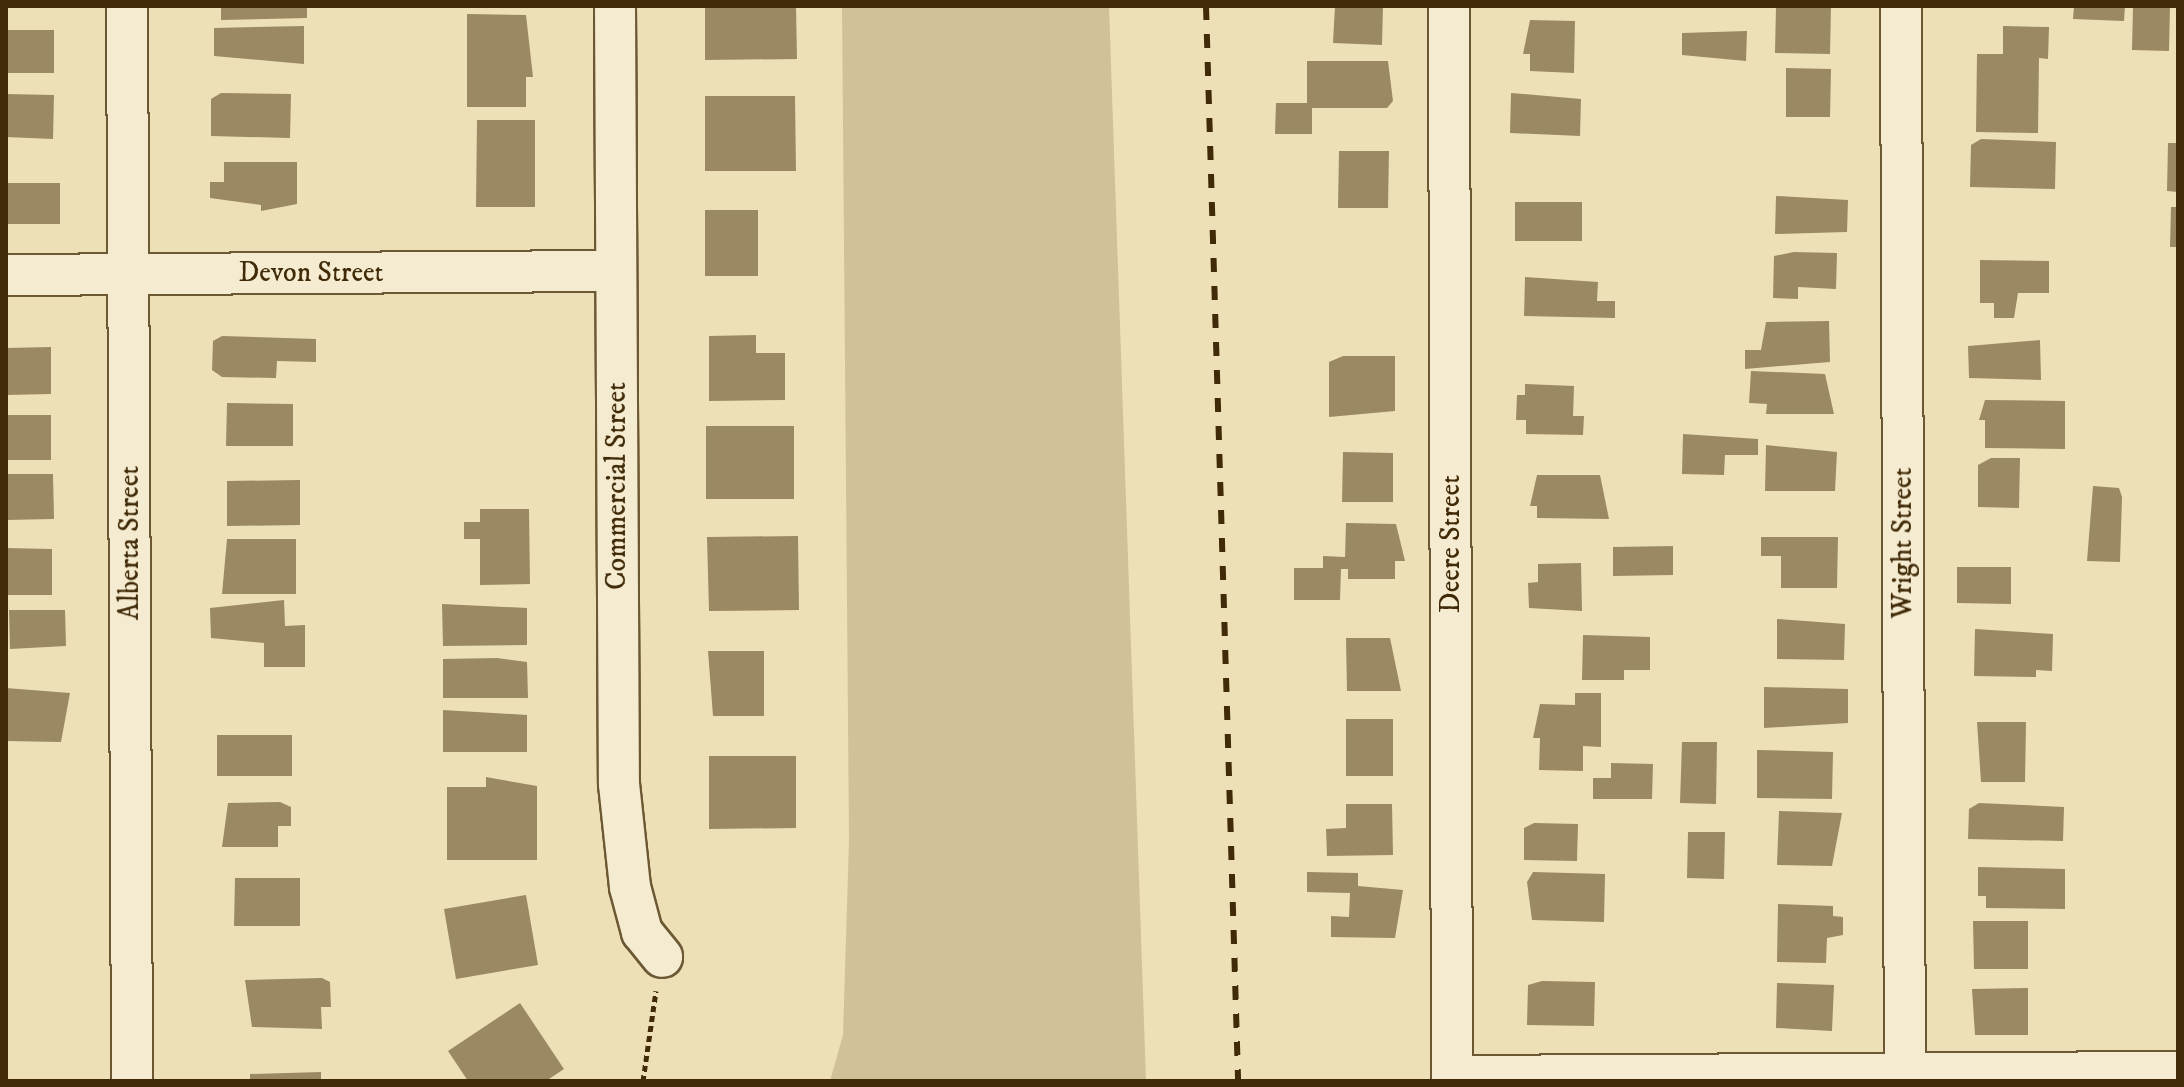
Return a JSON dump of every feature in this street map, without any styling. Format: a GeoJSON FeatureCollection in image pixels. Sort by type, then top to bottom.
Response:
{"type":"FeatureCollection","features":[{"type":"Feature","properties":{"kind":"street","name":"Alberta Street"},"geometry":{"type":"LineString","coordinates":[[127,6],[132,1081]]}},
{"type":"Feature","properties":{"kind":"street","name":"Commercial Street"},"geometry":{"type":"LineString","coordinates":[[615,6],[622,837],[642,932],[662,957]]}},
{"type":"Feature","properties":{"kind":"street","name":"Deere Street"},"geometry":{"type":"LineString","coordinates":[[1449,6],[1452,1079]]}},
{"type":"Feature","properties":{"kind":"street","name":"Wright Street"},"geometry":{"type":"LineString","coordinates":[[1901,6],[1905,1077]]}},
{"type":"Feature","properties":{"kind":"street","name":"Devon Street"},"geometry":{"type":"LineString","coordinates":[[6,275],[616,271]]}},
{"type":"Feature","properties":{"kind":"street"},"geometry":{"type":"LineString","coordinates":[[1452,1079],[2178,1072]]}},
{"type":"Feature","properties":{"kind":"path"},"geometry":{"type":"LineString","coordinates":[[643,1081],[662,957]]}},
{"type":"Feature","properties":{"kind":"shaded area"},"geometry":{"type":"Polygon","coordinates":[[[842,6],[1109,6],[1146,1081],[830,1081],[843,1035],[849,841],[842,6]]]}},
{"type":"Feature","properties":{"kind":"building"},"geometry":{"type":"Polygon","coordinates":[[[221,6],[307,6],[307,18],[221,20],[221,6]]]}},
{"type":"Feature","properties":{"kind":"building"},"geometry":{"type":"Polygon","coordinates":[[[705,6],[796,6],[797,59],[705,60],[705,6]]]}},
{"type":"Feature","properties":{"kind":"building"},"geometry":{"type":"Polygon","coordinates":[[[1335,6],[1383,6],[1382,45],[1333,43],[1335,6]]]}},
{"type":"Feature","properties":{"kind":"building"},"geometry":{"type":"Polygon","coordinates":[[[1776,6],[1831,6],[1830,54],[1775,53],[1776,6]]]}},
{"type":"Feature","properties":{"kind":"building"},"geometry":{"type":"Polygon","coordinates":[[[2074,6],[2125,6],[2124,21],[2073,19],[2074,6]]]}},
{"type":"Feature","properties":{"kind":"building"},"geometry":{"type":"Polygon","coordinates":[[[2133,6],[2170,6],[2169,51],[2132,50],[2133,6]]]}},
{"type":"Feature","properties":{"kind":"building"},"geometry":{"type":"Polygon","coordinates":[[[467,14],[526,15],[533,77],[526,77],[526,107],[467,107],[467,14]]]}},
{"type":"Feature","properties":{"kind":"building"},"geometry":{"type":"Polygon","coordinates":[[[1530,20],[1575,21],[1574,73],[1530,71],[1530,54],[1523,54],[1530,20]]]}},
{"type":"Feature","properties":{"kind":"building"},"geometry":{"type":"Polygon","coordinates":[[[304,26],[304,64],[214,56],[214,28],[304,26]]]}},
{"type":"Feature","properties":{"kind":"building"},"geometry":{"type":"Polygon","coordinates":[[[2003,26],[2049,27],[2048,59],[2039,58],[2038,133],[1976,132],[1977,54],[2003,54],[2003,26]]]}},
{"type":"Feature","properties":{"kind":"building"},"geometry":{"type":"Polygon","coordinates":[[[6,30],[54,30],[54,73],[6,73],[6,30]]]}},
{"type":"Feature","properties":{"kind":"building"},"geometry":{"type":"Polygon","coordinates":[[[1747,31],[1746,61],[1682,55],[1682,33],[1747,31]]]}},
{"type":"Feature","properties":{"kind":"building"},"geometry":{"type":"Polygon","coordinates":[[[1307,61],[1388,61],[1393,101],[1387,108],[1312,108],[1312,134],[1275,134],[1276,103],[1307,103],[1307,61]]]}},
{"type":"Feature","properties":{"kind":"building"},"geometry":{"type":"Polygon","coordinates":[[[1786,68],[1831,69],[1830,117],[1786,117],[1786,68]]]}},
{"type":"Feature","properties":{"kind":"building"},"geometry":{"type":"Polygon","coordinates":[[[221,93],[291,94],[290,138],[211,136],[211,99],[221,93]]]}},
{"type":"Feature","properties":{"kind":"building"},"geometry":{"type":"Polygon","coordinates":[[[1511,93],[1581,99],[1580,136],[1510,133],[1511,93]]]}},
{"type":"Feature","properties":{"kind":"building"},"geometry":{"type":"Polygon","coordinates":[[[6,94],[54,95],[53,139],[6,137],[6,94]]]}},
{"type":"Feature","properties":{"kind":"building"},"geometry":{"type":"Polygon","coordinates":[[[705,96],[795,96],[796,171],[705,171],[705,96]]]}},
{"type":"Feature","properties":{"kind":"building"},"geometry":{"type":"Polygon","coordinates":[[[477,120],[535,120],[535,207],[476,207],[477,120]]]}},
{"type":"Feature","properties":{"kind":"building"},"geometry":{"type":"Polygon","coordinates":[[[1981,139],[2056,142],[2055,189],[1970,187],[1971,145],[1981,139]]]}},
{"type":"Feature","properties":{"kind":"building"},"geometry":{"type":"Polygon","coordinates":[[[2168,143],[2178,143],[2178,192],[2167,191],[2168,143]]]}},
{"type":"Feature","properties":{"kind":"building"},"geometry":{"type":"Polygon","coordinates":[[[1339,151],[1389,151],[1388,208],[1338,208],[1339,151]]]}},
{"type":"Feature","properties":{"kind":"building"},"geometry":{"type":"Polygon","coordinates":[[[224,162],[297,162],[297,204],[261,211],[261,205],[210,198],[210,182],[224,182],[224,162]]]}},
{"type":"Feature","properties":{"kind":"building"},"geometry":{"type":"Polygon","coordinates":[[[6,183],[60,183],[60,224],[6,224],[6,183]]]}},
{"type":"Feature","properties":{"kind":"building"},"geometry":{"type":"Polygon","coordinates":[[[1776,196],[1848,200],[1847,232],[1775,234],[1776,196]]]}},
{"type":"Feature","properties":{"kind":"building"},"geometry":{"type":"Polygon","coordinates":[[[1515,202],[1582,202],[1582,241],[1515,241],[1515,202]]]}},
{"type":"Feature","properties":{"kind":"building"},"geometry":{"type":"Polygon","coordinates":[[[2171,207],[2178,207],[2178,247],[2170,247],[2171,207]]]}},
{"type":"Feature","properties":{"kind":"building"},"geometry":{"type":"Polygon","coordinates":[[[705,210],[758,210],[758,276],[705,276],[705,210]]]}},
{"type":"Feature","properties":{"kind":"building"},"geometry":{"type":"Polygon","coordinates":[[[1794,252],[1837,253],[1836,289],[1798,287],[1798,299],[1773,298],[1774,256],[1794,252]]]}},
{"type":"Feature","properties":{"kind":"building"},"geometry":{"type":"Polygon","coordinates":[[[1980,260],[2049,261],[2049,293],[2018,293],[2014,318],[1994,318],[1994,303],[1980,303],[1980,260]]]}},
{"type":"Feature","properties":{"kind":"building"},"geometry":{"type":"Polygon","coordinates":[[[1525,277],[1598,282],[1597,301],[1615,301],[1615,318],[1524,316],[1525,277]]]}},
{"type":"Feature","properties":{"kind":"building"},"geometry":{"type":"Polygon","coordinates":[[[1829,321],[1830,362],[1745,369],[1745,350],[1761,350],[1766,322],[1829,321]]]}},
{"type":"Feature","properties":{"kind":"building"},"geometry":{"type":"Polygon","coordinates":[[[756,335],[756,353],[785,353],[785,400],[709,401],[709,336],[756,335]]]}},
{"type":"Feature","properties":{"kind":"building"},"geometry":{"type":"Polygon","coordinates":[[[222,336],[316,339],[316,362],[277,361],[276,378],[222,377],[212,370],[213,341],[222,336]]]}},
{"type":"Feature","properties":{"kind":"building"},"geometry":{"type":"Polygon","coordinates":[[[2040,340],[2041,380],[1969,378],[1968,346],[2040,340]]]}},
{"type":"Feature","properties":{"kind":"building"},"geometry":{"type":"Polygon","coordinates":[[[51,347],[51,394],[6,395],[6,348],[51,347]]]}},
{"type":"Feature","properties":{"kind":"building"},"geometry":{"type":"Polygon","coordinates":[[[1343,356],[1395,356],[1395,411],[1329,417],[1329,362],[1343,356]]]}},
{"type":"Feature","properties":{"kind":"building"},"geometry":{"type":"Polygon","coordinates":[[[1751,371],[1825,374],[1834,414],[1766,414],[1767,404],[1749,403],[1751,371]]]}},
{"type":"Feature","properties":{"kind":"building"},"geometry":{"type":"Polygon","coordinates":[[[1525,384],[1574,386],[1573,416],[1584,416],[1583,435],[1526,434],[1526,420],[1516,420],[1517,395],[1525,395],[1525,384]]]}},
{"type":"Feature","properties":{"kind":"building"},"geometry":{"type":"Polygon","coordinates":[[[1985,400],[2065,401],[2065,449],[1985,448],[1985,420],[1979,420],[1985,400]]]}},
{"type":"Feature","properties":{"kind":"building"},"geometry":{"type":"Polygon","coordinates":[[[227,403],[293,404],[293,446],[226,446],[227,403]]]}},
{"type":"Feature","properties":{"kind":"building"},"geometry":{"type":"Polygon","coordinates":[[[6,415],[51,415],[51,460],[6,460],[6,415]]]}},
{"type":"Feature","properties":{"kind":"building"},"geometry":{"type":"Polygon","coordinates":[[[706,426],[794,426],[794,499],[706,499],[706,426]]]}},
{"type":"Feature","properties":{"kind":"building"},"geometry":{"type":"Polygon","coordinates":[[[1683,434],[1758,439],[1758,455],[1725,455],[1724,475],[1682,474],[1683,434]]]}},
{"type":"Feature","properties":{"kind":"building"},"geometry":{"type":"Polygon","coordinates":[[[1766,445],[1837,452],[1835,491],[1765,491],[1766,445]]]}},
{"type":"Feature","properties":{"kind":"building"},"geometry":{"type":"Polygon","coordinates":[[[1343,452],[1393,453],[1393,502],[1342,502],[1343,452]]]}},
{"type":"Feature","properties":{"kind":"building"},"geometry":{"type":"Polygon","coordinates":[[[1991,458],[2020,458],[2019,508],[1978,507],[1978,465],[1991,458]]]}},
{"type":"Feature","properties":{"kind":"building"},"geometry":{"type":"Polygon","coordinates":[[[6,474],[53,474],[54,519],[6,520],[6,474]]]}},
{"type":"Feature","properties":{"kind":"building"},"geometry":{"type":"Polygon","coordinates":[[[1537,475],[1600,475],[1609,519],[1537,518],[1537,506],[1530,506],[1537,475]]]}},
{"type":"Feature","properties":{"kind":"building"},"geometry":{"type":"Polygon","coordinates":[[[300,480],[300,525],[227,526],[227,481],[300,480]]]}},
{"type":"Feature","properties":{"kind":"building"},"geometry":{"type":"Polygon","coordinates":[[[2093,486],[2119,488],[2122,497],[2120,562],[2087,561],[2093,486]]]}},
{"type":"Feature","properties":{"kind":"building"},"geometry":{"type":"Polygon","coordinates":[[[480,509],[529,509],[530,584],[480,585],[480,539],[464,539],[464,522],[480,522],[480,509]]]}},
{"type":"Feature","properties":{"kind":"building"},"geometry":{"type":"Polygon","coordinates":[[[1346,523],[1396,524],[1405,561],[1395,561],[1395,579],[1348,579],[1348,569],[1341,569],[1340,600],[1294,600],[1294,568],[1323,568],[1323,556],[1345,557],[1346,523]]]}},
{"type":"Feature","properties":{"kind":"building"},"geometry":{"type":"Polygon","coordinates":[[[798,536],[799,610],[709,611],[707,537],[798,536]]]}},
{"type":"Feature","properties":{"kind":"building"},"geometry":{"type":"Polygon","coordinates":[[[1761,537],[1838,537],[1837,588],[1781,588],[1781,556],[1761,556],[1761,537]]]}},
{"type":"Feature","properties":{"kind":"building"},"geometry":{"type":"Polygon","coordinates":[[[227,539],[296,539],[296,594],[222,594],[227,539]]]}},
{"type":"Feature","properties":{"kind":"building"},"geometry":{"type":"Polygon","coordinates":[[[1673,546],[1673,575],[1613,576],[1613,547],[1673,546]]]}},
{"type":"Feature","properties":{"kind":"building"},"geometry":{"type":"Polygon","coordinates":[[[6,548],[52,549],[52,595],[6,595],[6,548]]]}},
{"type":"Feature","properties":{"kind":"building"},"geometry":{"type":"Polygon","coordinates":[[[1581,563],[1582,611],[1529,608],[1528,583],[1538,582],[1538,564],[1581,563]]]}},
{"type":"Feature","properties":{"kind":"building"},"geometry":{"type":"Polygon","coordinates":[[[1957,567],[2011,567],[2011,604],[1957,603],[1957,567]]]}},
{"type":"Feature","properties":{"kind":"building"},"geometry":{"type":"Polygon","coordinates":[[[284,600],[285,626],[305,625],[305,667],[264,667],[264,643],[211,638],[210,608],[284,600]]]}},
{"type":"Feature","properties":{"kind":"building"},"geometry":{"type":"Polygon","coordinates":[[[442,604],[527,608],[527,645],[443,646],[442,604]]]}},
{"type":"Feature","properties":{"kind":"building"},"geometry":{"type":"Polygon","coordinates":[[[9,610],[65,610],[66,646],[10,649],[9,610]]]}},
{"type":"Feature","properties":{"kind":"building"},"geometry":{"type":"Polygon","coordinates":[[[1777,619],[1845,624],[1844,660],[1777,659],[1777,619]]]}},
{"type":"Feature","properties":{"kind":"building"},"geometry":{"type":"Polygon","coordinates":[[[1975,629],[2053,634],[2052,671],[2036,670],[2036,677],[1974,676],[1975,629]]]}},
{"type":"Feature","properties":{"kind":"building"},"geometry":{"type":"Polygon","coordinates":[[[1583,635],[1650,637],[1650,670],[1624,670],[1624,680],[1582,680],[1583,635]]]}},
{"type":"Feature","properties":{"kind":"building"},"geometry":{"type":"Polygon","coordinates":[[[1346,638],[1390,638],[1401,691],[1347,691],[1346,638]]]}},
{"type":"Feature","properties":{"kind":"building"},"geometry":{"type":"Polygon","coordinates":[[[708,651],[764,651],[764,716],[713,716],[708,651]]]}},
{"type":"Feature","properties":{"kind":"building"},"geometry":{"type":"Polygon","coordinates":[[[497,658],[527,662],[528,698],[443,698],[443,659],[497,658]]]}},
{"type":"Feature","properties":{"kind":"building"},"geometry":{"type":"Polygon","coordinates":[[[1764,687],[1848,689],[1848,723],[1764,728],[1764,687]]]}},
{"type":"Feature","properties":{"kind":"building"},"geometry":{"type":"Polygon","coordinates":[[[6,688],[70,693],[61,742],[6,741],[6,688]]]}},
{"type":"Feature","properties":{"kind":"building"},"geometry":{"type":"Polygon","coordinates":[[[1575,693],[1601,693],[1601,747],[1583,746],[1583,771],[1539,770],[1540,738],[1533,738],[1540,704],[1575,705],[1575,693]]]}},
{"type":"Feature","properties":{"kind":"building"},"geometry":{"type":"Polygon","coordinates":[[[443,710],[527,715],[527,752],[443,752],[443,710]]]}},
{"type":"Feature","properties":{"kind":"building"},"geometry":{"type":"Polygon","coordinates":[[[1346,719],[1393,719],[1393,776],[1346,776],[1346,719]]]}},
{"type":"Feature","properties":{"kind":"building"},"geometry":{"type":"Polygon","coordinates":[[[1977,722],[2026,722],[2025,782],[1981,782],[1977,722]]]}},
{"type":"Feature","properties":{"kind":"building"},"geometry":{"type":"Polygon","coordinates":[[[217,735],[292,735],[292,776],[217,776],[217,735]]]}},
{"type":"Feature","properties":{"kind":"building"},"geometry":{"type":"Polygon","coordinates":[[[1682,742],[1717,742],[1716,804],[1680,803],[1682,742]]]}},
{"type":"Feature","properties":{"kind":"building"},"geometry":{"type":"Polygon","coordinates":[[[1757,750],[1833,752],[1832,799],[1757,798],[1757,750]]]}},
{"type":"Feature","properties":{"kind":"building"},"geometry":{"type":"Polygon","coordinates":[[[709,756],[796,756],[796,828],[709,829],[709,756]]]}},
{"type":"Feature","properties":{"kind":"building"},"geometry":{"type":"Polygon","coordinates":[[[1611,763],[1653,764],[1652,799],[1593,799],[1593,778],[1611,778],[1611,763]]]}},
{"type":"Feature","properties":{"kind":"building"},"geometry":{"type":"Polygon","coordinates":[[[486,777],[537,786],[537,860],[447,860],[447,787],[486,787],[486,777]]]}},
{"type":"Feature","properties":{"kind":"building"},"geometry":{"type":"Polygon","coordinates":[[[280,802],[291,807],[291,826],[278,826],[278,847],[222,847],[228,803],[280,802]]]}},
{"type":"Feature","properties":{"kind":"building"},"geometry":{"type":"Polygon","coordinates":[[[1979,803],[2064,807],[2063,841],[1968,839],[1969,809],[1979,803]]]}},
{"type":"Feature","properties":{"kind":"building"},"geometry":{"type":"Polygon","coordinates":[[[1346,804],[1392,804],[1393,855],[1327,856],[1326,829],[1346,828],[1346,804]]]}},
{"type":"Feature","properties":{"kind":"building"},"geometry":{"type":"Polygon","coordinates":[[[1779,811],[1842,813],[1832,866],[1777,865],[1779,811]]]}},
{"type":"Feature","properties":{"kind":"building"},"geometry":{"type":"Polygon","coordinates":[[[1534,823],[1578,824],[1577,861],[1524,860],[1524,828],[1534,823]]]}},
{"type":"Feature","properties":{"kind":"building"},"geometry":{"type":"Polygon","coordinates":[[[1688,832],[1725,832],[1724,879],[1687,878],[1688,832]]]}},
{"type":"Feature","properties":{"kind":"building"},"geometry":{"type":"Polygon","coordinates":[[[1978,867],[2065,869],[2065,909],[1986,908],[1986,896],[1978,896],[1978,867]]]}},
{"type":"Feature","properties":{"kind":"building"},"geometry":{"type":"Polygon","coordinates":[[[1307,872],[1358,873],[1358,886],[1403,890],[1395,938],[1331,937],[1331,916],[1349,917],[1350,893],[1307,892],[1307,872]]]}},
{"type":"Feature","properties":{"kind":"building"},"geometry":{"type":"Polygon","coordinates":[[[1533,872],[1605,874],[1604,922],[1532,920],[1527,882],[1533,872]]]}},
{"type":"Feature","properties":{"kind":"building"},"geometry":{"type":"Polygon","coordinates":[[[235,878],[300,878],[300,926],[234,926],[235,878]]]}},
{"type":"Feature","properties":{"kind":"building"},"geometry":{"type":"Polygon","coordinates":[[[526,895],[538,965],[456,979],[444,909],[526,895]]]}},
{"type":"Feature","properties":{"kind":"building"},"geometry":{"type":"Polygon","coordinates":[[[1778,904],[1833,906],[1833,916],[1843,917],[1843,935],[1827,938],[1826,963],[1777,962],[1778,904]]]}},
{"type":"Feature","properties":{"kind":"building"},"geometry":{"type":"Polygon","coordinates":[[[1973,921],[2028,921],[2028,969],[1974,969],[1973,921]]]}},
{"type":"Feature","properties":{"kind":"building"},"geometry":{"type":"Polygon","coordinates":[[[322,978],[330,982],[331,1007],[321,1007],[322,1029],[252,1027],[245,980],[322,978]]]}},
{"type":"Feature","properties":{"kind":"building"},"geometry":{"type":"Polygon","coordinates":[[[1542,981],[1595,982],[1594,1026],[1527,1025],[1528,985],[1542,981]]]}},
{"type":"Feature","properties":{"kind":"building"},"geometry":{"type":"Polygon","coordinates":[[[1777,983],[1834,985],[1832,1031],[1776,1028],[1777,983]]]}},
{"type":"Feature","properties":{"kind":"building"},"geometry":{"type":"Polygon","coordinates":[[[2028,988],[2028,1035],[1975,1035],[1972,989],[2028,988]]]}},
{"type":"Feature","properties":{"kind":"building"},"geometry":{"type":"Polygon","coordinates":[[[520,1003],[564,1069],[546,1081],[468,1081],[448,1051],[520,1003]]]}},
{"type":"Feature","properties":{"kind":"building"},"geometry":{"type":"Polygon","coordinates":[[[321,1072],[321,1081],[250,1081],[250,1074],[321,1072]]]}},
{"type":"Feature","properties":{"kind":"railway"},"geometry":{"type":"LineString","coordinates":[[1206,6],[1238,1081]]}}]}
